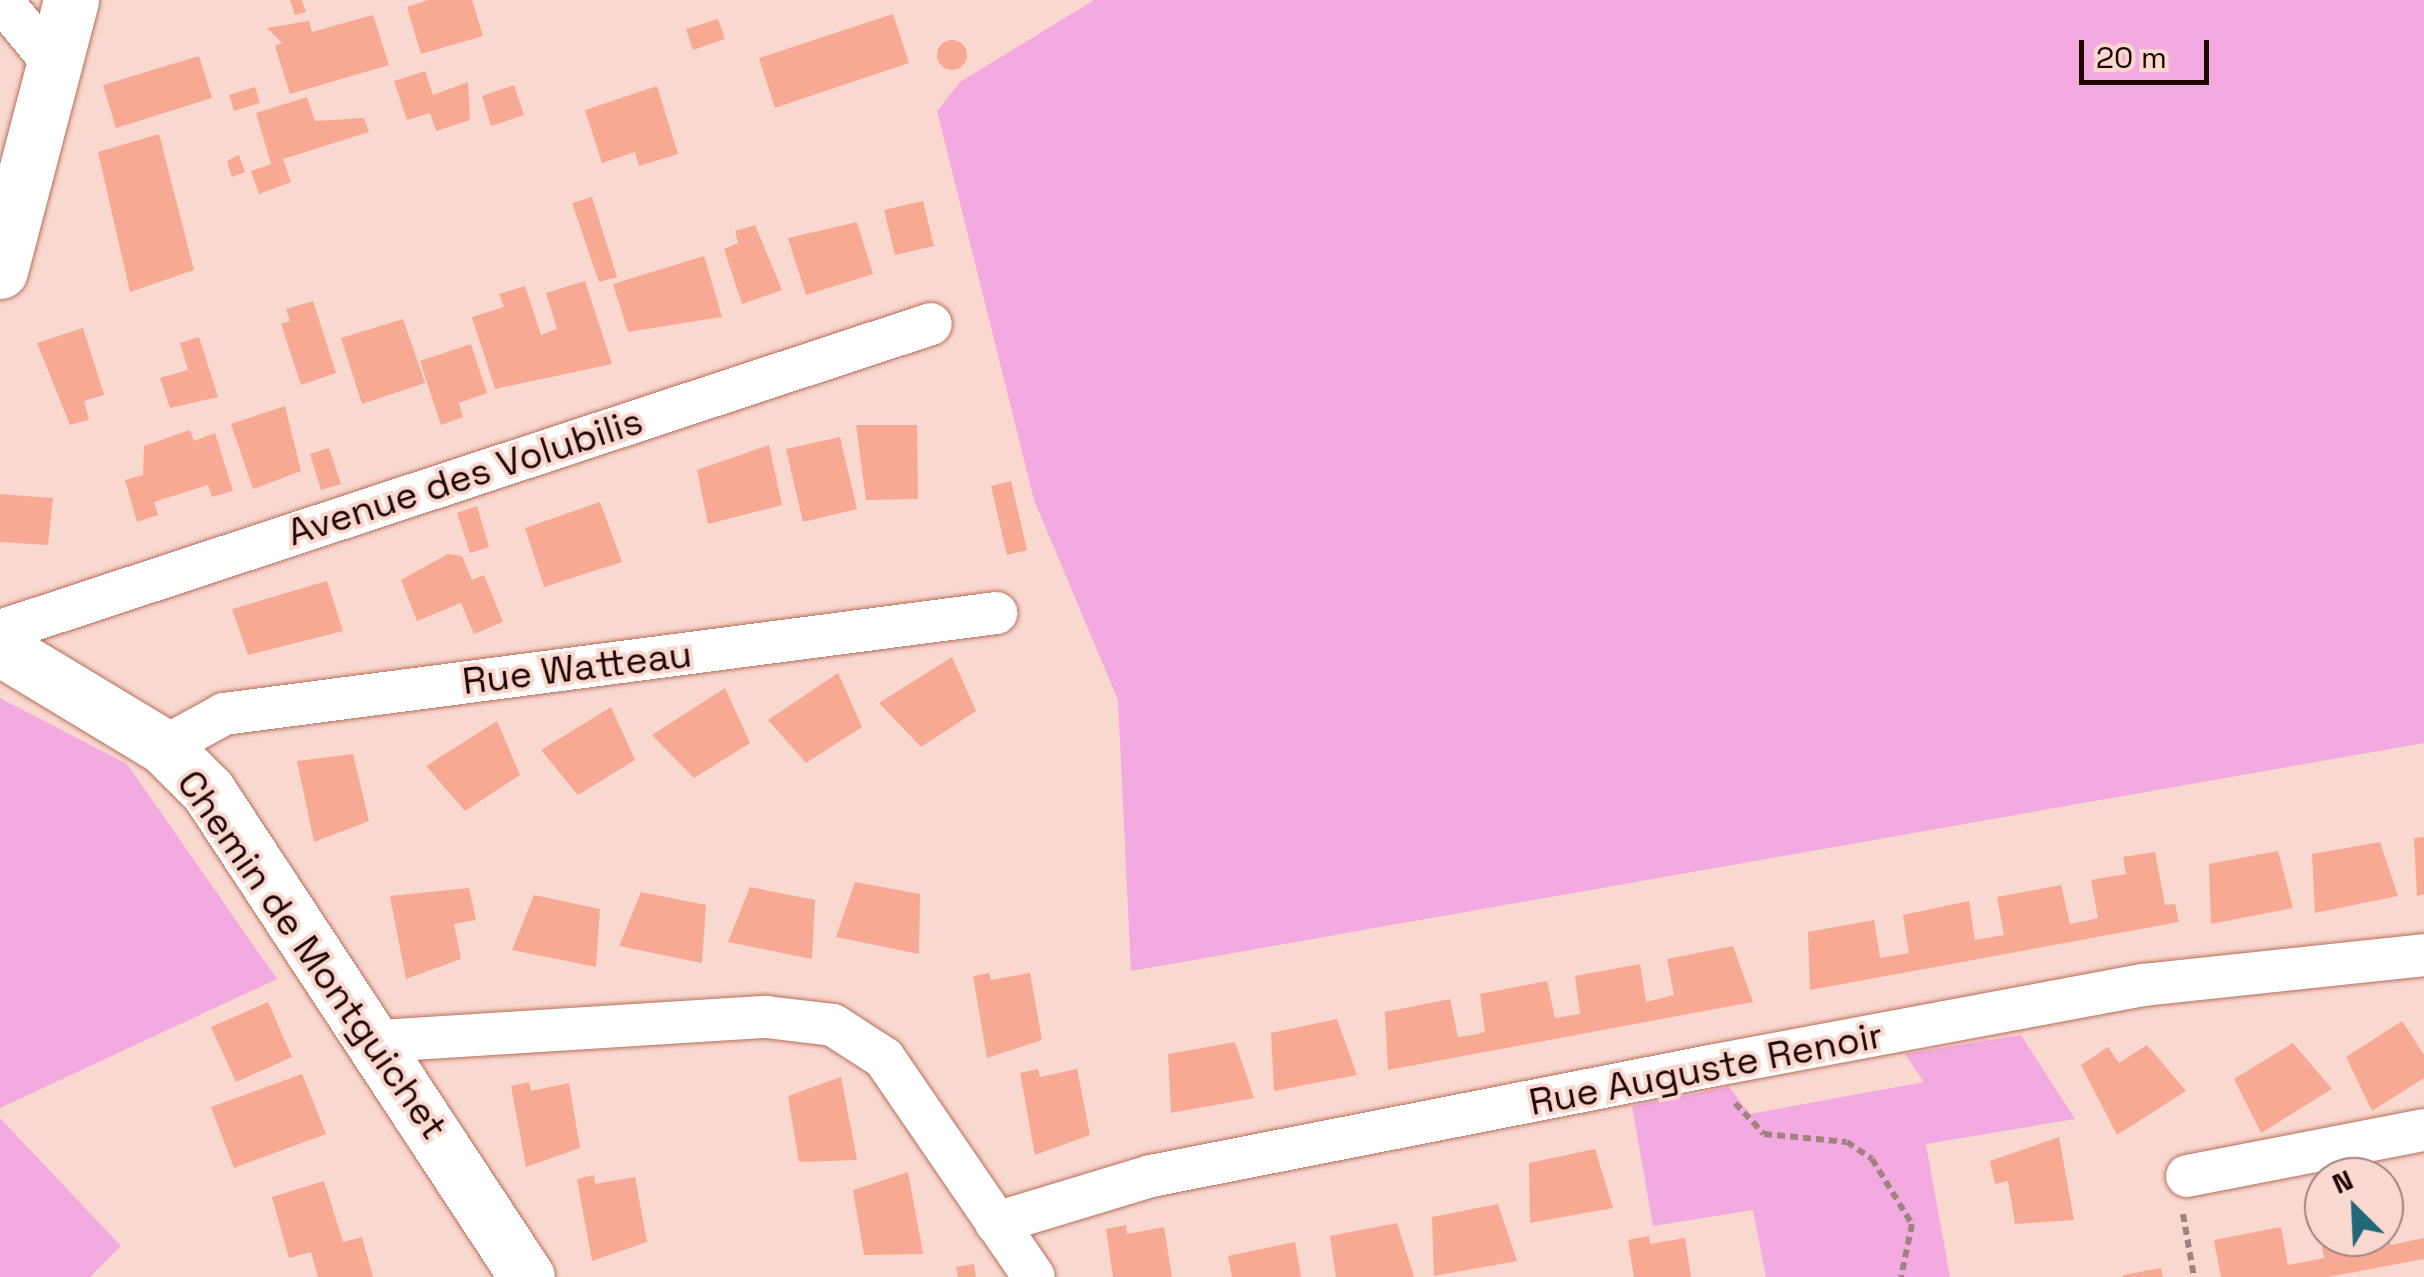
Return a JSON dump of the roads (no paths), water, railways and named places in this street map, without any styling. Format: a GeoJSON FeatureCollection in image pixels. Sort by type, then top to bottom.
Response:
{"type":"FeatureCollection","features":[{"type":"Feature","properties":{"kind":"street"},"geometry":{"type":"LineString","coordinates":[[1,0],[54,64]]}},
{"type":"Feature","properties":{"kind":"street"},"geometry":{"type":"LineString","coordinates":[[0,272],[15,169],[54,64],[71,0]]}},
{"type":"Feature","properties":{"kind":"street","name":"Avenue des Volubilis"},"geometry":{"type":"LineString","coordinates":[[0,631],[932,324]]}},
{"type":"Feature","properties":{"kind":"street","name":"Rue Watteau"},"geometry":{"type":"LineString","coordinates":[[164,747],[224,714],[996,613]]}},
{"type":"Feature","properties":{"kind":"street","name":"Chemin de Montguichet"},"geometry":{"type":"LineString","coordinates":[[0,648],[164,747],[208,790],[380,1041],[527,1277]]}},
{"type":"Feature","properties":{"kind":"street","name":"Rue Auguste Renoir"},"geometry":{"type":"LineString","coordinates":[[996,1223],[1151,1176],[1710,1066],[2144,985],[2424,955]]}},
{"type":"Feature","properties":{"kind":"street"},"geometry":{"type":"LineString","coordinates":[[380,1041],[766,1018],[833,1025],[884,1058],[1034,1277]]}},
{"type":"Feature","properties":{"kind":"street"},"geometry":{"type":"LineString","coordinates":[[2187,1176],[2424,1130]]}}]}
